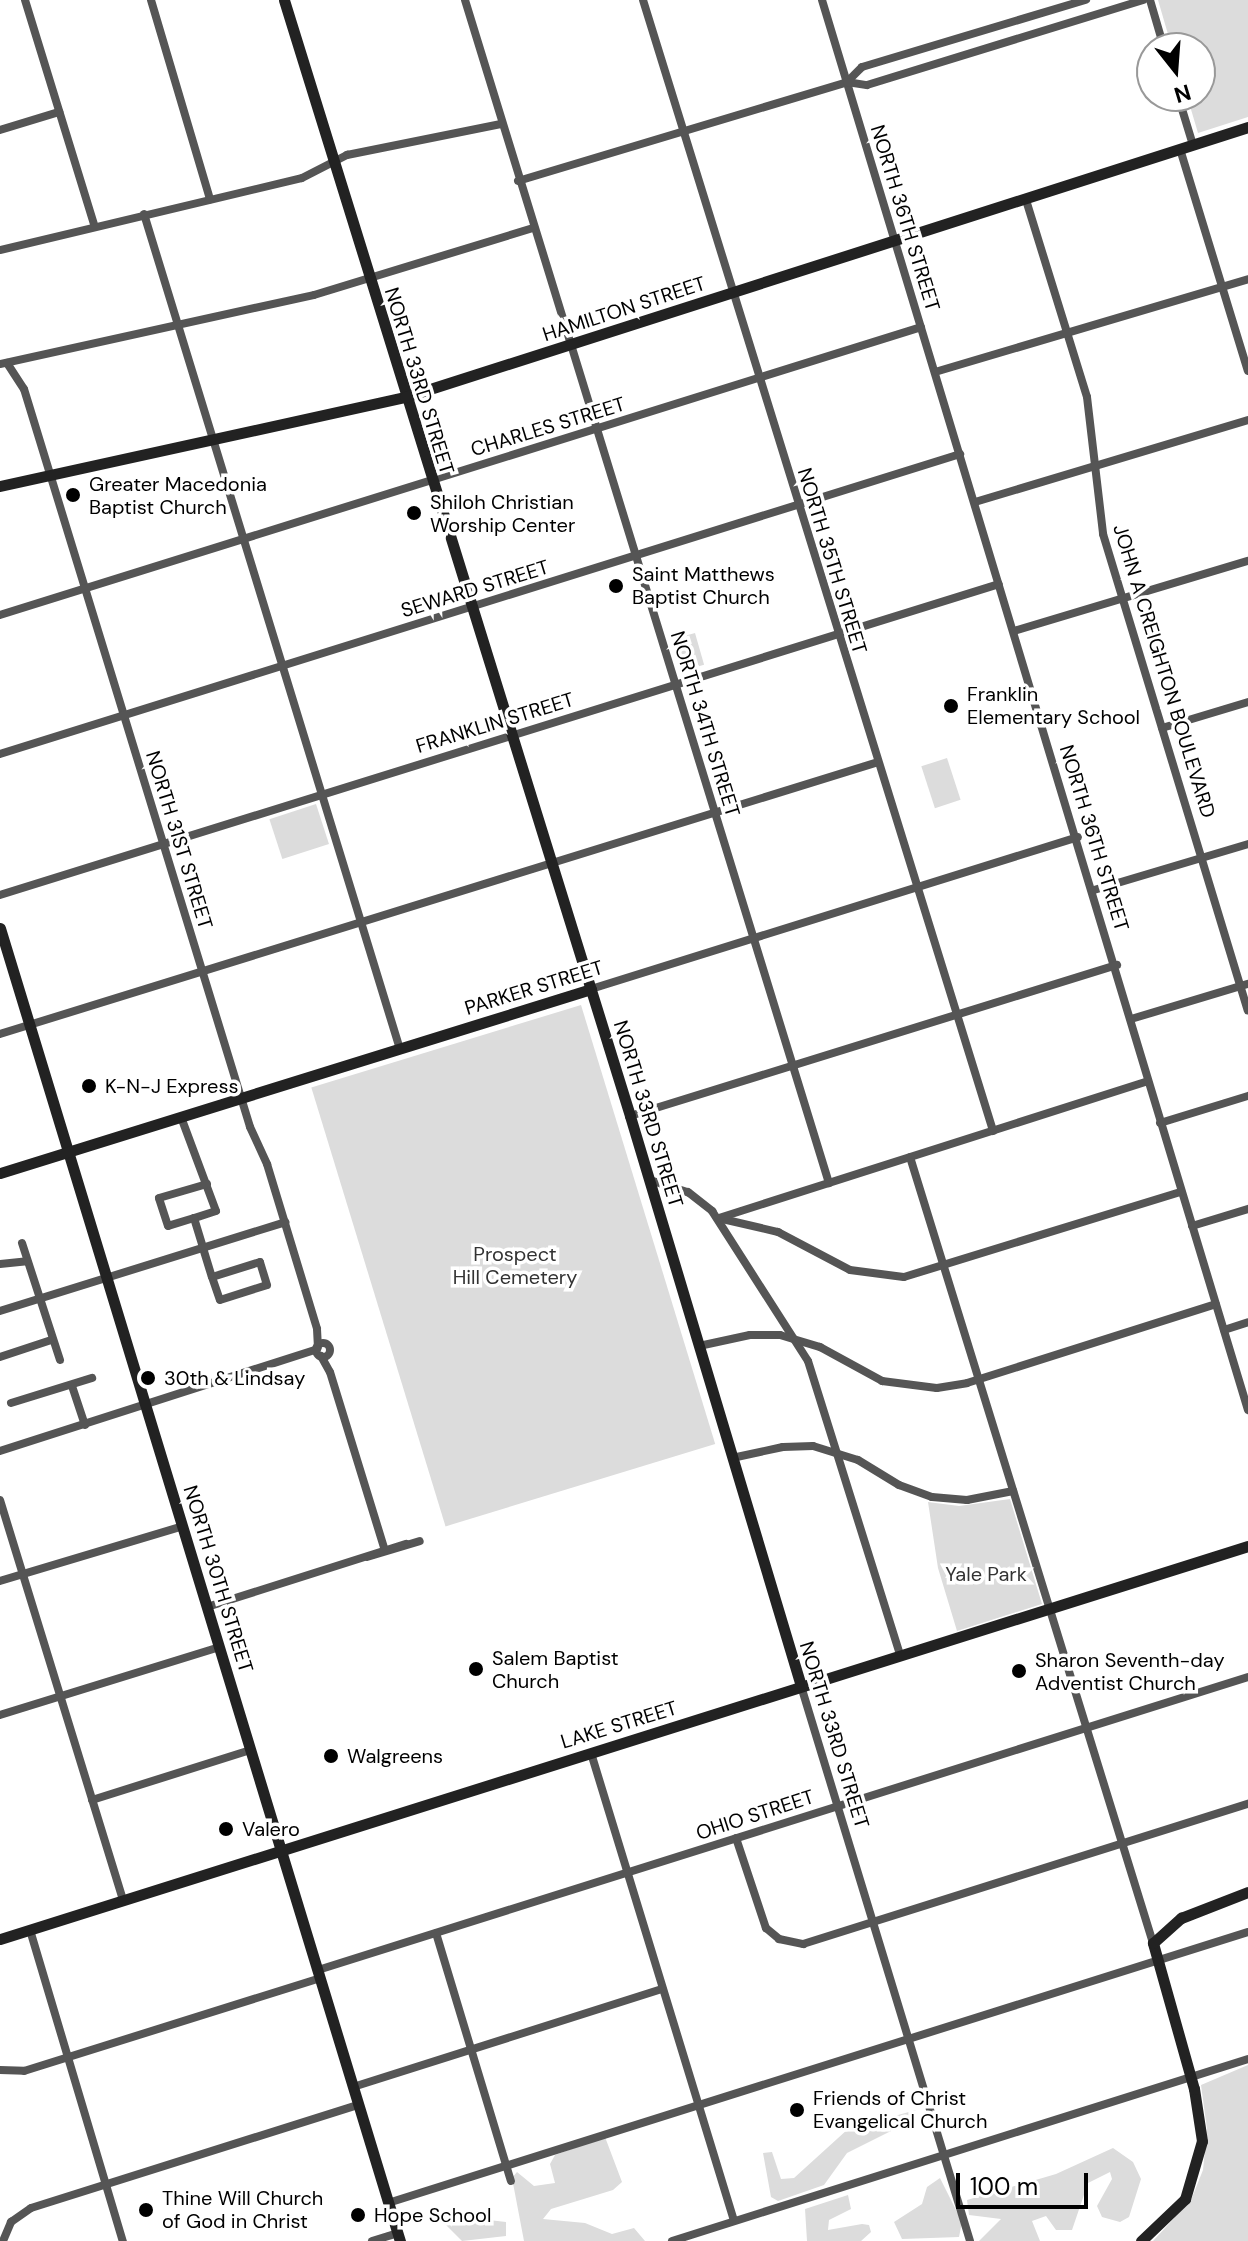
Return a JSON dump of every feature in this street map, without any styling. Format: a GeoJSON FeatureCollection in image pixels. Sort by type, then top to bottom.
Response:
{"type":"FeatureCollection","features":[{"type":"Feature","properties":{"kind":"main road","name":"NORTH 33RD STREET"},"geometry":{"type":"LineString","coordinates":[[284,0],[650,1180],[801,1686]]}},
{"type":"Feature","properties":{"kind":"main road","name":"HAMILTON STREET"},"geometry":{"type":"LineString","coordinates":[[0,486],[405,397],[1248,127]]}},
{"type":"Feature","properties":{"kind":"main road","name":"NORTH 30TH STREET"},"geometry":{"type":"LineString","coordinates":[[0,928],[399,2237]]}},
{"type":"Feature","properties":{"kind":"main road","name":"PARKER STREET"},"geometry":{"type":"LineString","coordinates":[[0,1173],[591,989]]}},
{"type":"Feature","properties":{"kind":"main road","name":"LAKE STREET"},"geometry":{"type":"LineString","coordinates":[[1,1937],[1248,1546]]}},
{"type":"Feature","properties":{"kind":"main road"},"geometry":{"type":"LineString","coordinates":[[1141,2241],[1176,2211],[1193,2183],[1202,2138],[1191,2077],[1153,1943],[1181,1918],[1248,1892]]}},
{"type":"Feature","properties":{"kind":"street"},"geometry":{"type":"LineString","coordinates":[[25,0],[94,224]]}},
{"type":"Feature","properties":{"kind":"street"},"geometry":{"type":"LineString","coordinates":[[151,0],[210,199]]}},
{"type":"Feature","properties":{"kind":"street","name":"NORTH 34TH STREET"},"geometry":{"type":"LineString","coordinates":[[465,0],[518,181],[829,1183]]}},
{"type":"Feature","properties":{"kind":"street","name":"NORTH 35TH STREET"},"geometry":{"type":"LineString","coordinates":[[643,0],[993,1131]]}},
{"type":"Feature","properties":{"kind":"street","name":"NORTH 36TH STREET"},"geometry":{"type":"LineString","coordinates":[[822,0],[1117,965],[1147,1081],[1248,1410]]}},
{"type":"Feature","properties":{"kind":"street"},"geometry":{"type":"LineString","coordinates":[[847,82],[862,67],[1086,0]]}},
{"type":"Feature","properties":{"kind":"street"},"geometry":{"type":"LineString","coordinates":[[518,181],[847,82],[867,85],[1143,0]]}},
{"type":"Feature","properties":{"kind":"street"},"geometry":{"type":"LineString","coordinates":[[1150,0],[1159,32]]}},
{"type":"Feature","properties":{"kind":"street"},"geometry":{"type":"LineString","coordinates":[[987,30],[992,48]]}},
{"type":"Feature","properties":{"kind":"street"},"geometry":{"type":"LineString","coordinates":[[0,130],[59,112]]}},
{"type":"Feature","properties":{"kind":"street"},"geometry":{"type":"LineString","coordinates":[[1183,112],[1193,145]]}},
{"type":"Feature","properties":{"kind":"street"},"geometry":{"type":"LineString","coordinates":[[0,250],[94,224],[302,178],[333,162],[501,124]]}},
{"type":"Feature","properties":{"kind":"street"},"geometry":{"type":"LineString","coordinates":[[1180,149],[1248,371]]}},
{"type":"Feature","properties":{"kind":"street","name":"JOHN A CREIGHTON BOULEVARD"},"geometry":{"type":"LineString","coordinates":[[1026,200],[1087,397],[1100,521],[1201,858],[1244,985],[1248,1010]]}},
{"type":"Feature","properties":{"kind":"street"},"geometry":{"type":"LineString","coordinates":[[144,214],[400,1049]]}},
{"type":"Feature","properties":{"kind":"street"},"geometry":{"type":"LineString","coordinates":[[3,364],[369,279],[533,228]]}},
{"type":"Feature","properties":{"kind":"street"},"geometry":{"type":"LineString","coordinates":[[935,372],[1248,279]]}},
{"type":"Feature","properties":{"kind":"street","name":"CHARLES STREET"},"geometry":{"type":"LineString","coordinates":[[0,615],[921,327]]}},
{"type":"Feature","properties":{"kind":"street","name":"NORTH 31ST STREET"},"geometry":{"type":"LineString","coordinates":[[3,364],[22,384],[241,1098],[285,1222],[384,1548]]}},
{"type":"Feature","properties":{"kind":"street"},"geometry":{"type":"LineString","coordinates":[[975,502],[1248,420]]}},
{"type":"Feature","properties":{"kind":"street","name":"SEWARD STREET"},"geometry":{"type":"LineString","coordinates":[[0,754],[960,454]]}},
{"type":"Feature","properties":{"kind":"street"},"geometry":{"type":"LineString","coordinates":[[1014,631],[1248,561]]}},
{"type":"Feature","properties":{"kind":"street","name":"FRANKLIN STREET"},"geometry":{"type":"LineString","coordinates":[[0,895],[999,584]]}},
{"type":"Feature","properties":{"kind":"street"},"geometry":{"type":"LineString","coordinates":[[1162,728],[1248,702]]}},
{"type":"Feature","properties":{"kind":"street"},"geometry":{"type":"LineString","coordinates":[[0,1034],[878,762]]}},
{"type":"Feature","properties":{"kind":"street","name":"PARKER STREET"},"geometry":{"type":"LineString","coordinates":[[591,989],[1078,837]]}},
{"type":"Feature","properties":{"kind":"street"},"geometry":{"type":"LineString","coordinates":[[1094,890],[1248,844]]}},
{"type":"Feature","properties":{"kind":"street"},"geometry":{"type":"LineString","coordinates":[[630,1116],[1117,965]]}},
{"type":"Feature","properties":{"kind":"street"},"geometry":{"type":"LineString","coordinates":[[1131,1019],[1244,985]]}},
{"type":"Feature","properties":{"kind":"street"},"geometry":{"type":"LineString","coordinates":[[718,1218],[1147,1081]]}},
{"type":"Feature","properties":{"kind":"street"},"geometry":{"type":"LineString","coordinates":[[1160,1123],[1248,1096]]}},
{"type":"Feature","properties":{"kind":"street"},"geometry":{"type":"LineString","coordinates":[[181,1117],[207,1184],[216,1211],[168,1226],[159,1198],[207,1184]]}},
{"type":"Feature","properties":{"kind":"street"},"geometry":{"type":"LineString","coordinates":[[910,1157],[1153,1943]]}},
{"type":"Feature","properties":{"kind":"street"},"geometry":{"type":"LineString","coordinates":[[650,1180],[688,1192],[718,1218],[808,1361],[839,1452],[900,1655]]}},
{"type":"Feature","properties":{"kind":"street"},"geometry":{"type":"LineString","coordinates":[[718,1218],[778,1232],[865,1275],[904,1277],[945,1268],[1181,1192]]}},
{"type":"Feature","properties":{"kind":"street"},"geometry":{"type":"LineString","coordinates":[[1192,1226],[1248,1209]]}},
{"type":"Feature","properties":{"kind":"street"},"geometry":{"type":"LineString","coordinates":[[194,1218],[212,1277],[220,1300],[267,1285],[260,1262],[212,1277]]}},
{"type":"Feature","properties":{"kind":"street"},"geometry":{"type":"LineString","coordinates":[[0,1311],[285,1222]]}},
{"type":"Feature","properties":{"kind":"street"},"geometry":{"type":"LineString","coordinates":[[22,1243],[60,1360]]}},
{"type":"Feature","properties":{"kind":"street"},"geometry":{"type":"LineString","coordinates":[[0,1264],[27,1261]]}},
{"type":"Feature","properties":{"kind":"street"},"geometry":{"type":"LineString","coordinates":[[699,1346],[750,1335],[795,1338],[897,1386],[937,1388],[979,1380],[1216,1304]]}},
{"type":"Feature","properties":{"kind":"street"},"geometry":{"type":"LineString","coordinates":[[1224,1330],[1248,1322]]}},
{"type":"Feature","properties":{"kind":"street"},"geometry":{"type":"LineString","coordinates":[[0,1357],[51,1340]]}},
{"type":"Feature","properties":{"kind":"street"},"geometry":{"type":"LineString","coordinates":[[0,1451],[322,1350]]}},
{"type":"Feature","properties":{"kind":"street"},"geometry":{"type":"LineString","coordinates":[[11,1403],[92,1378]]}},
{"type":"Feature","properties":{"kind":"street"},"geometry":{"type":"LineString","coordinates":[[72,1386],[85,1425]]}},
{"type":"Feature","properties":{"kind":"street"},"geometry":{"type":"LineString","coordinates":[[732,1458],[796,1446],[839,1452],[932,1497],[967,1500],[1013,1491]]}},
{"type":"Feature","properties":{"kind":"street"},"geometry":{"type":"LineString","coordinates":[[0,1500],[123,1901]]}},
{"type":"Feature","properties":{"kind":"street"},"geometry":{"type":"LineString","coordinates":[[0,1581],[183,1526]]}},
{"type":"Feature","properties":{"kind":"street"},"geometry":{"type":"LineString","coordinates":[[367,1557],[384,1548],[420,1541]]}},
{"type":"Feature","properties":{"kind":"street"},"geometry":{"type":"LineString","coordinates":[[207,1607],[406,1544]]}},
{"type":"Feature","properties":{"kind":"street"},"geometry":{"type":"LineString","coordinates":[[0,1715],[220,1647]]}},
{"type":"Feature","properties":{"kind":"street","name":"OHIO STREET"},"geometry":{"type":"LineString","coordinates":[[0,2070],[18,2072],[68,2058],[436,1933],[1248,1677]]}},
{"type":"Feature","properties":{"kind":"street","name":"NORTH 33RD STREET"},"geometry":{"type":"LineString","coordinates":[[801,1686],[970,2241]]}},
{"type":"Feature","properties":{"kind":"street"},"geometry":{"type":"LineString","coordinates":[[92,1800],[251,1750]]}},
{"type":"Feature","properties":{"kind":"street"},"geometry":{"type":"LineString","coordinates":[[591,1753],[734,2221]]}},
{"type":"Feature","properties":{"kind":"street"},"geometry":{"type":"LineString","coordinates":[[736,1838],[762,1922],[775,1937],[803,1944],[1248,1804]]}},
{"type":"Feature","properties":{"kind":"street"},"geometry":{"type":"LineString","coordinates":[[30,1930],[123,2241]]}},
{"type":"Feature","properties":{"kind":"street"},"geometry":{"type":"LineString","coordinates":[[388,2203],[1248,1932]]}},
{"type":"Feature","properties":{"kind":"street"},"geometry":{"type":"LineString","coordinates":[[436,1933],[511,2181]]}},
{"type":"Feature","properties":{"kind":"street"},"geometry":{"type":"LineString","coordinates":[[353,2087],[662,1989]]}},
{"type":"Feature","properties":{"kind":"street"},"geometry":{"type":"LineString","coordinates":[[672,2241],[1248,2059]]}},
{"type":"Feature","properties":{"kind":"street"},"geometry":{"type":"LineString","coordinates":[[3,2241],[17,2215],[358,2105]]}},
{"type":"Feature","properties":{"kind":"street"},"geometry":{"type":"LineString","coordinates":[[372,2241],[399,2237]]}},
{"type":"Feature","properties":{"kind":"green space"},"geometry":{"type":"Polygon","coordinates":[[[1158,0],[1248,0],[1248,117],[1198,133],[1192,112],[1216,112],[1216,32],[1167,32],[1158,0]]]}},
{"type":"Feature","properties":{"kind":"green space"},"geometry":{"type":"Polygon","coordinates":[[[695,633],[704,665],[681,671],[672,640],[695,633]]]}},
{"type":"Feature","properties":{"kind":"green space"},"geometry":{"type":"Polygon","coordinates":[[[947,758],[961,800],[935,808],[921,766],[947,758]]]}},
{"type":"Feature","properties":{"kind":"green space"},"geometry":{"type":"Polygon","coordinates":[[[316,804],[329,844],[282,859],[269,819],[316,804]]]}},
{"type":"Feature","properties":{"kind":"green space","name":"Prospect Hill Cemetery"},"geometry":{"type":"Polygon","coordinates":[[[581,1005],[715,1444],[446,1526],[311,1087],[581,1005]]]}},
{"type":"Feature","properties":{"kind":"green space","name":"Yale Park"},"geometry":{"type":"Polygon","coordinates":[[[1010,1499],[1042,1604],[957,1631],[938,1568],[928,1502],[959,1506],[1010,1499]]]}},
{"type":"Feature","properties":{"kind":"green space"},"geometry":{"type":"Polygon","coordinates":[[[1248,2065],[1248,2241],[1153,2241],[1191,2200],[1203,2170],[1207,2129],[1201,2085],[1248,2065]]]}},
{"type":"Feature","properties":{"kind":"green space"},"geometry":{"type":"Polygon","coordinates":[[[916,2110],[905,2124],[847,2153],[824,2185],[778,2201],[771,2197],[763,2153],[772,2152],[781,2179],[794,2178],[848,2129],[916,2110]]]}},
{"type":"Feature","properties":{"kind":"green space"},"geometry":{"type":"Polygon","coordinates":[[[605,2137],[622,2182],[613,2190],[551,2209],[543,2219],[585,2223],[612,2234],[634,2228],[645,2241],[524,2241],[512,2178],[517,2172],[534,2186],[555,2183],[550,2164],[555,2155],[605,2137]]]}},
{"type":"Feature","properties":{"kind":"green space"},"geometry":{"type":"Polygon","coordinates":[[[1113,2148],[1133,2162],[1141,2179],[1129,2217],[1120,2222],[1102,2217],[1097,2206],[1112,2179],[1110,2172],[1088,2183],[1072,2230],[1056,2230],[1046,2216],[1032,2221],[1040,2241],[979,2241],[1001,2219],[969,2215],[967,2200],[1056,2174],[1113,2148]]]}},
{"type":"Feature","properties":{"kind":"green space"},"geometry":{"type":"Polygon","coordinates":[[[940,2178],[962,2222],[959,2237],[902,2239],[894,2222],[922,2204],[927,2187],[940,2178]]]}},
{"type":"Feature","properties":{"kind":"green space"},"geometry":{"type":"Polygon","coordinates":[[[848,2195],[851,2209],[829,2220],[828,2230],[862,2224],[869,2225],[871,2232],[861,2241],[807,2241],[805,2209],[848,2195]]]}},
{"type":"Feature","properties":{"kind":"green space"},"geometry":{"type":"Polygon","coordinates":[[[454,2216],[506,2222],[506,2236],[462,2241],[443,2222],[454,2216]]]}},
{"type":"Feature","properties":{"kind":"place","name":"Greater Macedonia Baptist Church"},"geometry":{"type":"Point","coordinates":[73,495]}},
{"type":"Feature","properties":{"kind":"place","name":"Shiloh Christian Worship Center"},"geometry":{"type":"Point","coordinates":[414,513]}},
{"type":"Feature","properties":{"kind":"place","name":"Saint Matthews Baptist Church"},"geometry":{"type":"Point","coordinates":[616,586]}},
{"type":"Feature","properties":{"kind":"place","name":"Franklin Elementary School"},"geometry":{"type":"Point","coordinates":[951,706]}},
{"type":"Feature","properties":{"kind":"place","name":"K-N-J Express"},"geometry":{"type":"Point","coordinates":[89,1086]}},
{"type":"Feature","properties":{"kind":"place","name":"30th & Lindsay"},"geometry":{"type":"Point","coordinates":[148,1378]}},
{"type":"Feature","properties":{"kind":"place","name":"Salem Baptist Church"},"geometry":{"type":"Point","coordinates":[476,1669]}},
{"type":"Feature","properties":{"kind":"place","name":"Sharon Seventh-day Adventist Church"},"geometry":{"type":"Point","coordinates":[1019,1671]}},
{"type":"Feature","properties":{"kind":"place","name":"Walgreens"},"geometry":{"type":"Point","coordinates":[331,1756]}},
{"type":"Feature","properties":{"kind":"place","name":"Valero"},"geometry":{"type":"Point","coordinates":[226,1829]}},
{"type":"Feature","properties":{"kind":"place","name":"Friends of Christ Evangelical Church"},"geometry":{"type":"Point","coordinates":[797,2110]}},
{"type":"Feature","properties":{"kind":"place","name":"Thine Will Church of God in Christ"},"geometry":{"type":"Point","coordinates":[146,2210]}},
{"type":"Feature","properties":{"kind":"place","name":"Hope School"},"geometry":{"type":"Point","coordinates":[358,2215]}}]}
